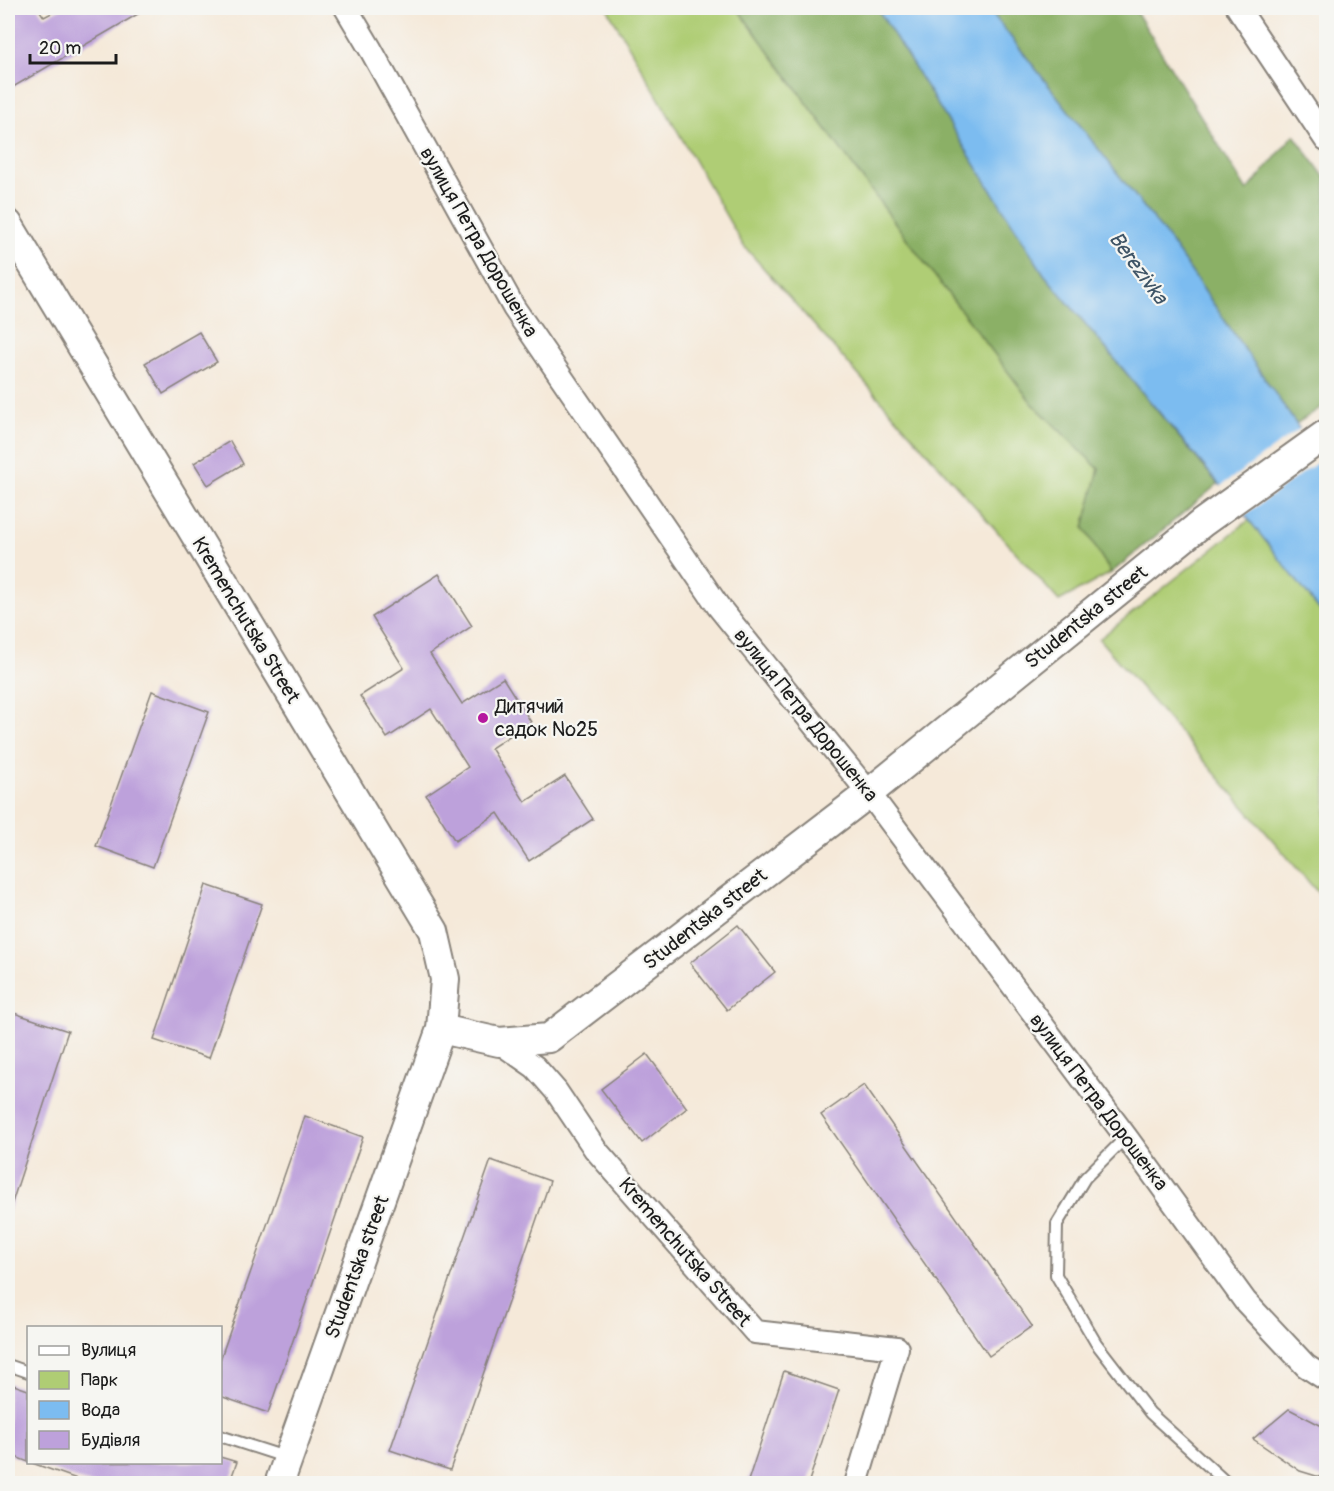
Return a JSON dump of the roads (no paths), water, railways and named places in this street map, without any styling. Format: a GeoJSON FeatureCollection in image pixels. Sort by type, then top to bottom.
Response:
{"type":"FeatureCollection","features":[{"type":"Feature","properties":{"kind":"street","name":"вулиця Петра Дорошенка"},"geometry":{"type":"LineString","coordinates":[[346,8],[514,308],[718,606],[869,793],[1126,1137],[1245,1301],[1306,1366],[1326,1379]]}},
{"type":"Feature","properties":{"kind":"street"},"geometry":{"type":"LineString","coordinates":[[1238,8],[1326,140]]}},
{"type":"Feature","properties":{"kind":"street","name":"Kremenchutska Street"},"geometry":{"type":"LineString","coordinates":[[8,224],[434,931],[446,979],[441,1029]]}},
{"type":"Feature","properties":{"kind":"street","name":"Studentska street"},"geometry":{"type":"LineString","coordinates":[[284,1471],[441,1029],[499,1042],[549,1038],[869,793],[1202,523],[1325,435]]}},
{"type":"Feature","properties":{"kind":"street","name":"Kremenchutska Street"},"geometry":{"type":"LineString","coordinates":[[499,1042],[535,1067],[556,1091],[595,1149],[755,1332],[897,1348],[856,1484]]}},
{"type":"Feature","properties":{"kind":"lane"},"geometry":{"type":"LineString","coordinates":[[1126,1137],[1084,1178],[1057,1224],[1056,1275],[1096,1343],[1150,1413],[1228,1484]]}},
{"type":"Feature","properties":{"kind":"lane"},"geometry":{"type":"LineString","coordinates":[[8,1365],[27,1372]]}},
{"type":"Feature","properties":{"kind":"lane"},"geometry":{"type":"LineString","coordinates":[[222,1437],[284,1471]]}},
{"type":"Feature","properties":{"kind":"water","name":"Berezivka"},"geometry":{"type":"Polygon","coordinates":[[[877,8],[988,8],[1168,238],[1326,465],[1326,618],[1249,520],[1044,274],[877,8]]]}},
{"type":"Feature","properties":{"kind":"place","name":"Дитячий садок №25"},"geometry":{"type":"Point","coordinates":[483,718]}}]}
